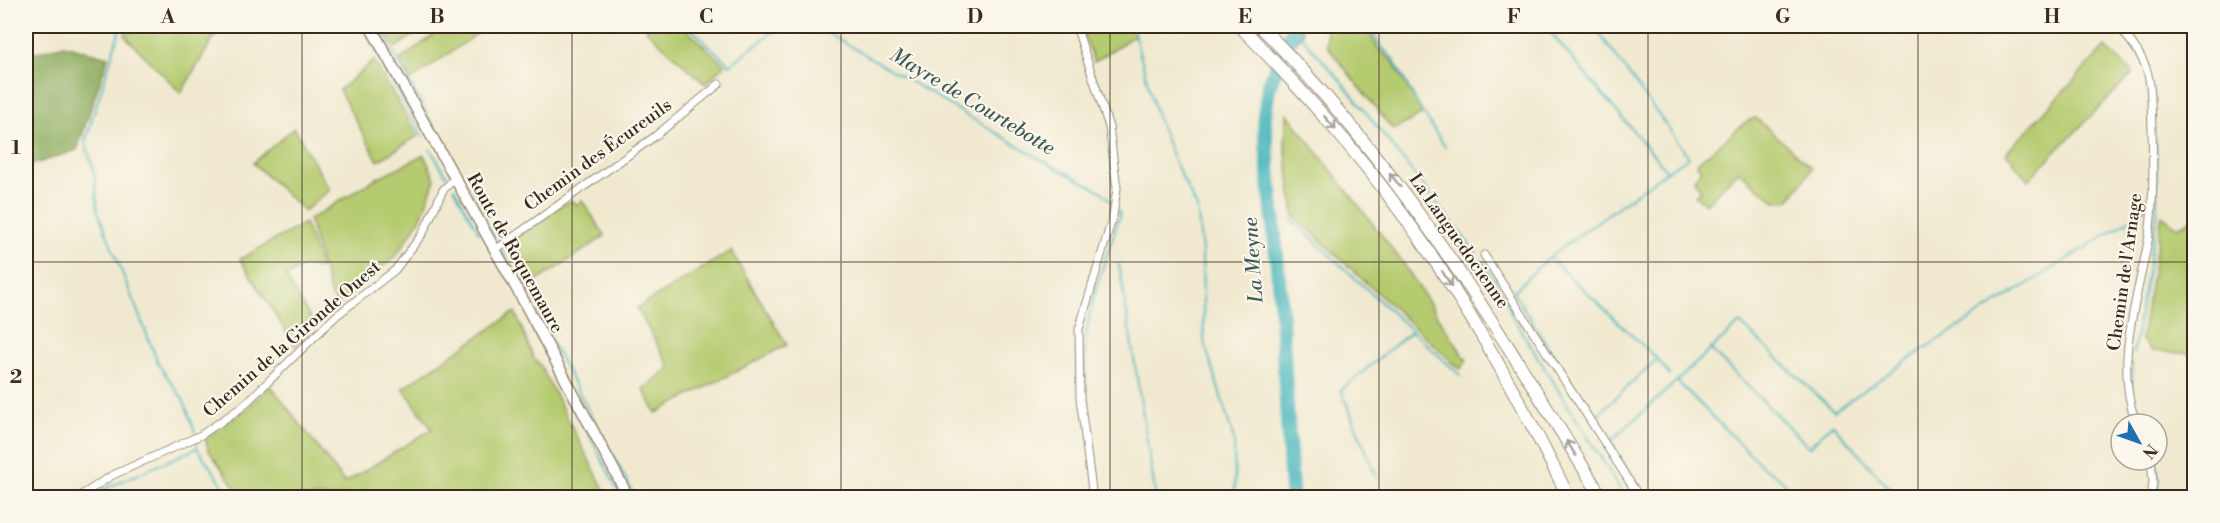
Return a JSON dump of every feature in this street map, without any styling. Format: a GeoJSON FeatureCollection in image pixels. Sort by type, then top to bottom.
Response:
{"type":"FeatureCollection","features":[{"type":"Feature","properties":{"kind":"highway","name":"La Languedocienne"},"geometry":{"type":"LineString","coordinates":[[1240,26],[1291,79],[1369,170],[1427,249],[1485,344],[1569,498]]}},
{"type":"Feature","properties":{"kind":"highway","name":"La Languedocienne"},"geometry":{"type":"LineString","coordinates":[[1260,26],[1335,105],[1416,206],[1490,316],[1602,498]]}},
{"type":"Feature","properties":{"kind":"main road","name":"Route de Roquemaure"},"geometry":{"type":"LineString","coordinates":[[370,26],[495,250],[629,498]]}},
{"type":"Feature","properties":{"kind":"street"},"geometry":{"type":"LineString","coordinates":[[1076,26],[1109,127],[1117,188],[1113,216],[1079,329],[1080,398],[1093,498]]}},
{"type":"Feature","properties":{"kind":"street","name":"Chemin de l'Arnage"},"geometry":{"type":"LineString","coordinates":[[2118,26],[2145,60],[2151,94],[2152,210],[2127,357],[2126,389],[2133,412]]}},
{"type":"Feature","properties":{"kind":"street","name":"Chemin des Écureuils"},"geometry":{"type":"LineString","coordinates":[[495,250],[654,137],[719,84]]}},
{"type":"Feature","properties":{"kind":"street","name":"Chemin de la Gironde Ouest"},"geometry":{"type":"LineString","coordinates":[[77,498],[111,476],[201,435],[242,407],[294,353],[395,270],[423,233],[442,190],[455,178]]}},
{"type":"Feature","properties":{"kind":"street"},"geometry":{"type":"LineString","coordinates":[[1484,255],[1640,498]]}},
{"type":"Feature","properties":{"kind":"street"},"geometry":{"type":"LineString","coordinates":[[2151,472],[2151,498]]}},
{"type":"Feature","properties":{"kind":"green space"},"geometry":{"type":"Polygon","coordinates":[[[128,26],[220,27],[181,93],[128,39],[125,35],[128,26]]]}},
{"type":"Feature","properties":{"kind":"green space"},"geometry":{"type":"Polygon","coordinates":[[[381,26],[427,26],[395,48],[381,26]]]}},
{"type":"Feature","properties":{"kind":"green space"},"geometry":{"type":"Polygon","coordinates":[[[446,26],[488,26],[411,80],[400,60],[446,26]]]}},
{"type":"Feature","properties":{"kind":"green space"},"geometry":{"type":"Polygon","coordinates":[[[649,26],[682,26],[725,65],[705,84],[646,30],[649,26]]]}},
{"type":"Feature","properties":{"kind":"green space"},"geometry":{"type":"Polygon","coordinates":[[[1081,26],[1132,26],[1135,35],[1094,62],[1081,26]]]}},
{"type":"Feature","properties":{"kind":"green space"},"geometry":{"type":"Polygon","coordinates":[[[1326,26],[1366,26],[1377,47],[1393,62],[1423,114],[1393,130],[1327,46],[1326,26]]]}},
{"type":"Feature","properties":{"kind":"green space"},"geometry":{"type":"Polygon","coordinates":[[[64,45],[108,57],[77,150],[26,167],[26,55],[64,45]]]}},
{"type":"Feature","properties":{"kind":"green space"},"geometry":{"type":"Polygon","coordinates":[[[2105,47],[2133,73],[2028,180],[2006,153],[2105,47]]]}},
{"type":"Feature","properties":{"kind":"green space"},"geometry":{"type":"Polygon","coordinates":[[[374,61],[418,136],[378,161],[339,90],[374,61]]]}},
{"type":"Feature","properties":{"kind":"green space"},"geometry":{"type":"Polygon","coordinates":[[[1287,113],[1403,263],[1467,361],[1460,369],[1294,216],[1285,145],[1287,113]]]}},
{"type":"Feature","properties":{"kind":"green space"},"geometry":{"type":"Polygon","coordinates":[[[1756,118],[1812,168],[1789,200],[1775,201],[1738,171],[1706,204],[1695,196],[1701,190],[1694,180],[1701,169],[1696,164],[1747,121],[1756,118]]]}},
{"type":"Feature","properties":{"kind":"green space"},"geometry":{"type":"Polygon","coordinates":[[[294,128],[330,190],[304,211],[253,163],[294,128]]]}},
{"type":"Feature","properties":{"kind":"green space"},"geometry":{"type":"Polygon","coordinates":[[[424,155],[435,179],[421,218],[396,256],[338,304],[331,296],[309,220],[375,179],[424,155]]]}},
{"type":"Feature","properties":{"kind":"green space"},"geometry":{"type":"Polygon","coordinates":[[[582,200],[605,236],[531,285],[507,244],[556,208],[572,201],[576,205],[582,200]]]}},
{"type":"Feature","properties":{"kind":"green space"},"geometry":{"type":"Polygon","coordinates":[[[2162,215],[2178,227],[2194,218],[2194,354],[2152,351],[2141,339],[2162,215]]]}},
{"type":"Feature","properties":{"kind":"green space"},"geometry":{"type":"Polygon","coordinates":[[[305,223],[321,268],[304,266],[286,277],[315,326],[295,346],[240,259],[305,223]]]}},
{"type":"Feature","properties":{"kind":"green space"},"geometry":{"type":"Polygon","coordinates":[[[731,251],[787,345],[656,413],[643,389],[670,368],[637,308],[731,251]]]}},
{"type":"Feature","properties":{"kind":"green space"},"geometry":{"type":"Polygon","coordinates":[[[515,312],[534,359],[540,365],[608,497],[242,497],[209,451],[205,439],[240,414],[271,386],[345,483],[432,429],[403,388],[515,312]]]}},
{"type":"Feature","properties":{"kind":"water"},"geometry":{"type":"Polygon","coordinates":[[[1288,26],[1301,26],[1303,34],[1294,45],[1285,35],[1288,26]]]}},
{"type":"Feature","properties":{"kind":"waterway"},"geometry":{"type":"LineString","coordinates":[[121,26],[85,142],[94,171],[98,212],[159,365],[184,401],[195,432]]}},
{"type":"Feature","properties":{"kind":"waterway"},"geometry":{"type":"LineString","coordinates":[[363,26],[423,137]]}},
{"type":"Feature","properties":{"kind":"waterway"},"geometry":{"type":"LineString","coordinates":[[379,26],[498,244]]}},
{"type":"Feature","properties":{"kind":"waterway","name":"Mayre de Courtebotte"},"geometry":{"type":"LineString","coordinates":[[688,26],[730,65],[780,26]]}},
{"type":"Feature","properties":{"kind":"waterway","name":"Mayre de Courtebotte"},"geometry":{"type":"LineString","coordinates":[[817,26],[1047,163],[1101,191],[1112,202]]}},
{"type":"Feature","properties":{"kind":"waterway"},"geometry":{"type":"LineString","coordinates":[[1132,26],[1157,116],[1173,158],[1197,208],[1202,251],[1204,341],[1234,439],[1235,498]]}},
{"type":"Feature","properties":{"kind":"waterway","name":"La Meyne"},"geometry":{"type":"LineString","coordinates":[[1292,498],[1280,293],[1264,118],[1269,85],[1294,26]]}},
{"type":"Feature","properties":{"kind":"waterway"},"geometry":{"type":"LineString","coordinates":[[1370,26],[1378,43],[1394,60],[1416,102],[1445,147]]}},
{"type":"Feature","properties":{"kind":"waterway"},"geometry":{"type":"LineString","coordinates":[[1545,26],[1667,171],[1689,157],[1594,26]]}},
{"type":"Feature","properties":{"kind":"waterway"},"geometry":{"type":"LineString","coordinates":[[1301,36],[1342,82],[1476,253]]}},
{"type":"Feature","properties":{"kind":"waterway"},"geometry":{"type":"LineString","coordinates":[[2133,354],[2157,215],[2156,139]]}},
{"type":"Feature","properties":{"kind":"waterway"},"geometry":{"type":"LineString","coordinates":[[430,149],[446,175]]}},
{"type":"Feature","properties":{"kind":"waterway"},"geometry":{"type":"LineString","coordinates":[[1646,498],[1513,292],[1549,257],[1667,171]]}},
{"type":"Feature","properties":{"kind":"waterway"},"geometry":{"type":"LineString","coordinates":[[454,188],[479,233]]}},
{"type":"Feature","properties":{"kind":"waterway"},"geometry":{"type":"LineString","coordinates":[[1610,442],[1740,323],[1834,411],[1925,348],[2131,219],[2149,204]]}},
{"type":"Feature","properties":{"kind":"waterway","name":"Mayre de Courtebotte"},"geometry":{"type":"LineString","coordinates":[[1100,498],[1088,407],[1085,370],[1086,335],[1098,282],[1120,214],[1118,210]]}},
{"type":"Feature","properties":{"kind":"waterway"},"geometry":{"type":"LineString","coordinates":[[1292,220],[1460,375]]}},
{"type":"Feature","properties":{"kind":"waterway"},"geometry":{"type":"LineString","coordinates":[[501,249],[636,498]]}},
{"type":"Feature","properties":{"kind":"waterway"},"geometry":{"type":"LineString","coordinates":[[1550,258],[1657,359]]}},
{"type":"Feature","properties":{"kind":"waterway"},"geometry":{"type":"LineString","coordinates":[[1482,261],[1507,301],[1512,316],[1626,498]]}},
{"type":"Feature","properties":{"kind":"waterway"},"geometry":{"type":"LineString","coordinates":[[1119,264],[1156,498]]}},
{"type":"Feature","properties":{"kind":"waterway"},"geometry":{"type":"LineString","coordinates":[[533,330],[540,343]]}},
{"type":"Feature","properties":{"kind":"waterway"},"geometry":{"type":"LineString","coordinates":[[1377,478],[1341,390],[1412,331]]}},
{"type":"Feature","properties":{"kind":"waterway"},"geometry":{"type":"LineString","coordinates":[[1710,349],[1809,447],[1832,424],[1898,498]]}},
{"type":"Feature","properties":{"kind":"waterway"},"geometry":{"type":"LineString","coordinates":[[1594,418],[1657,359],[1670,375]]}},
{"type":"Feature","properties":{"kind":"waterway"},"geometry":{"type":"LineString","coordinates":[[2132,363],[2132,396],[2138,412]]}},
{"type":"Feature","properties":{"kind":"waterway"},"geometry":{"type":"LineString","coordinates":[[1677,381],[1763,467],[1779,477],[1798,498]]}},
{"type":"Feature","properties":{"kind":"waterway"},"geometry":{"type":"LineString","coordinates":[[574,406],[622,498]]}},
{"type":"Feature","properties":{"kind":"waterway"},"geometry":{"type":"LineString","coordinates":[[197,441],[197,448]]}},
{"type":"Feature","properties":{"kind":"waterway"},"geometry":{"type":"LineString","coordinates":[[197,448],[232,498]]}},
{"type":"Feature","properties":{"kind":"waterway"},"geometry":{"type":"LineString","coordinates":[[92,498],[100,491],[197,448]]}},
{"type":"Feature","properties":{"kind":"waterway"},"geometry":{"type":"LineString","coordinates":[[2157,498],[2158,472]]}}]}
